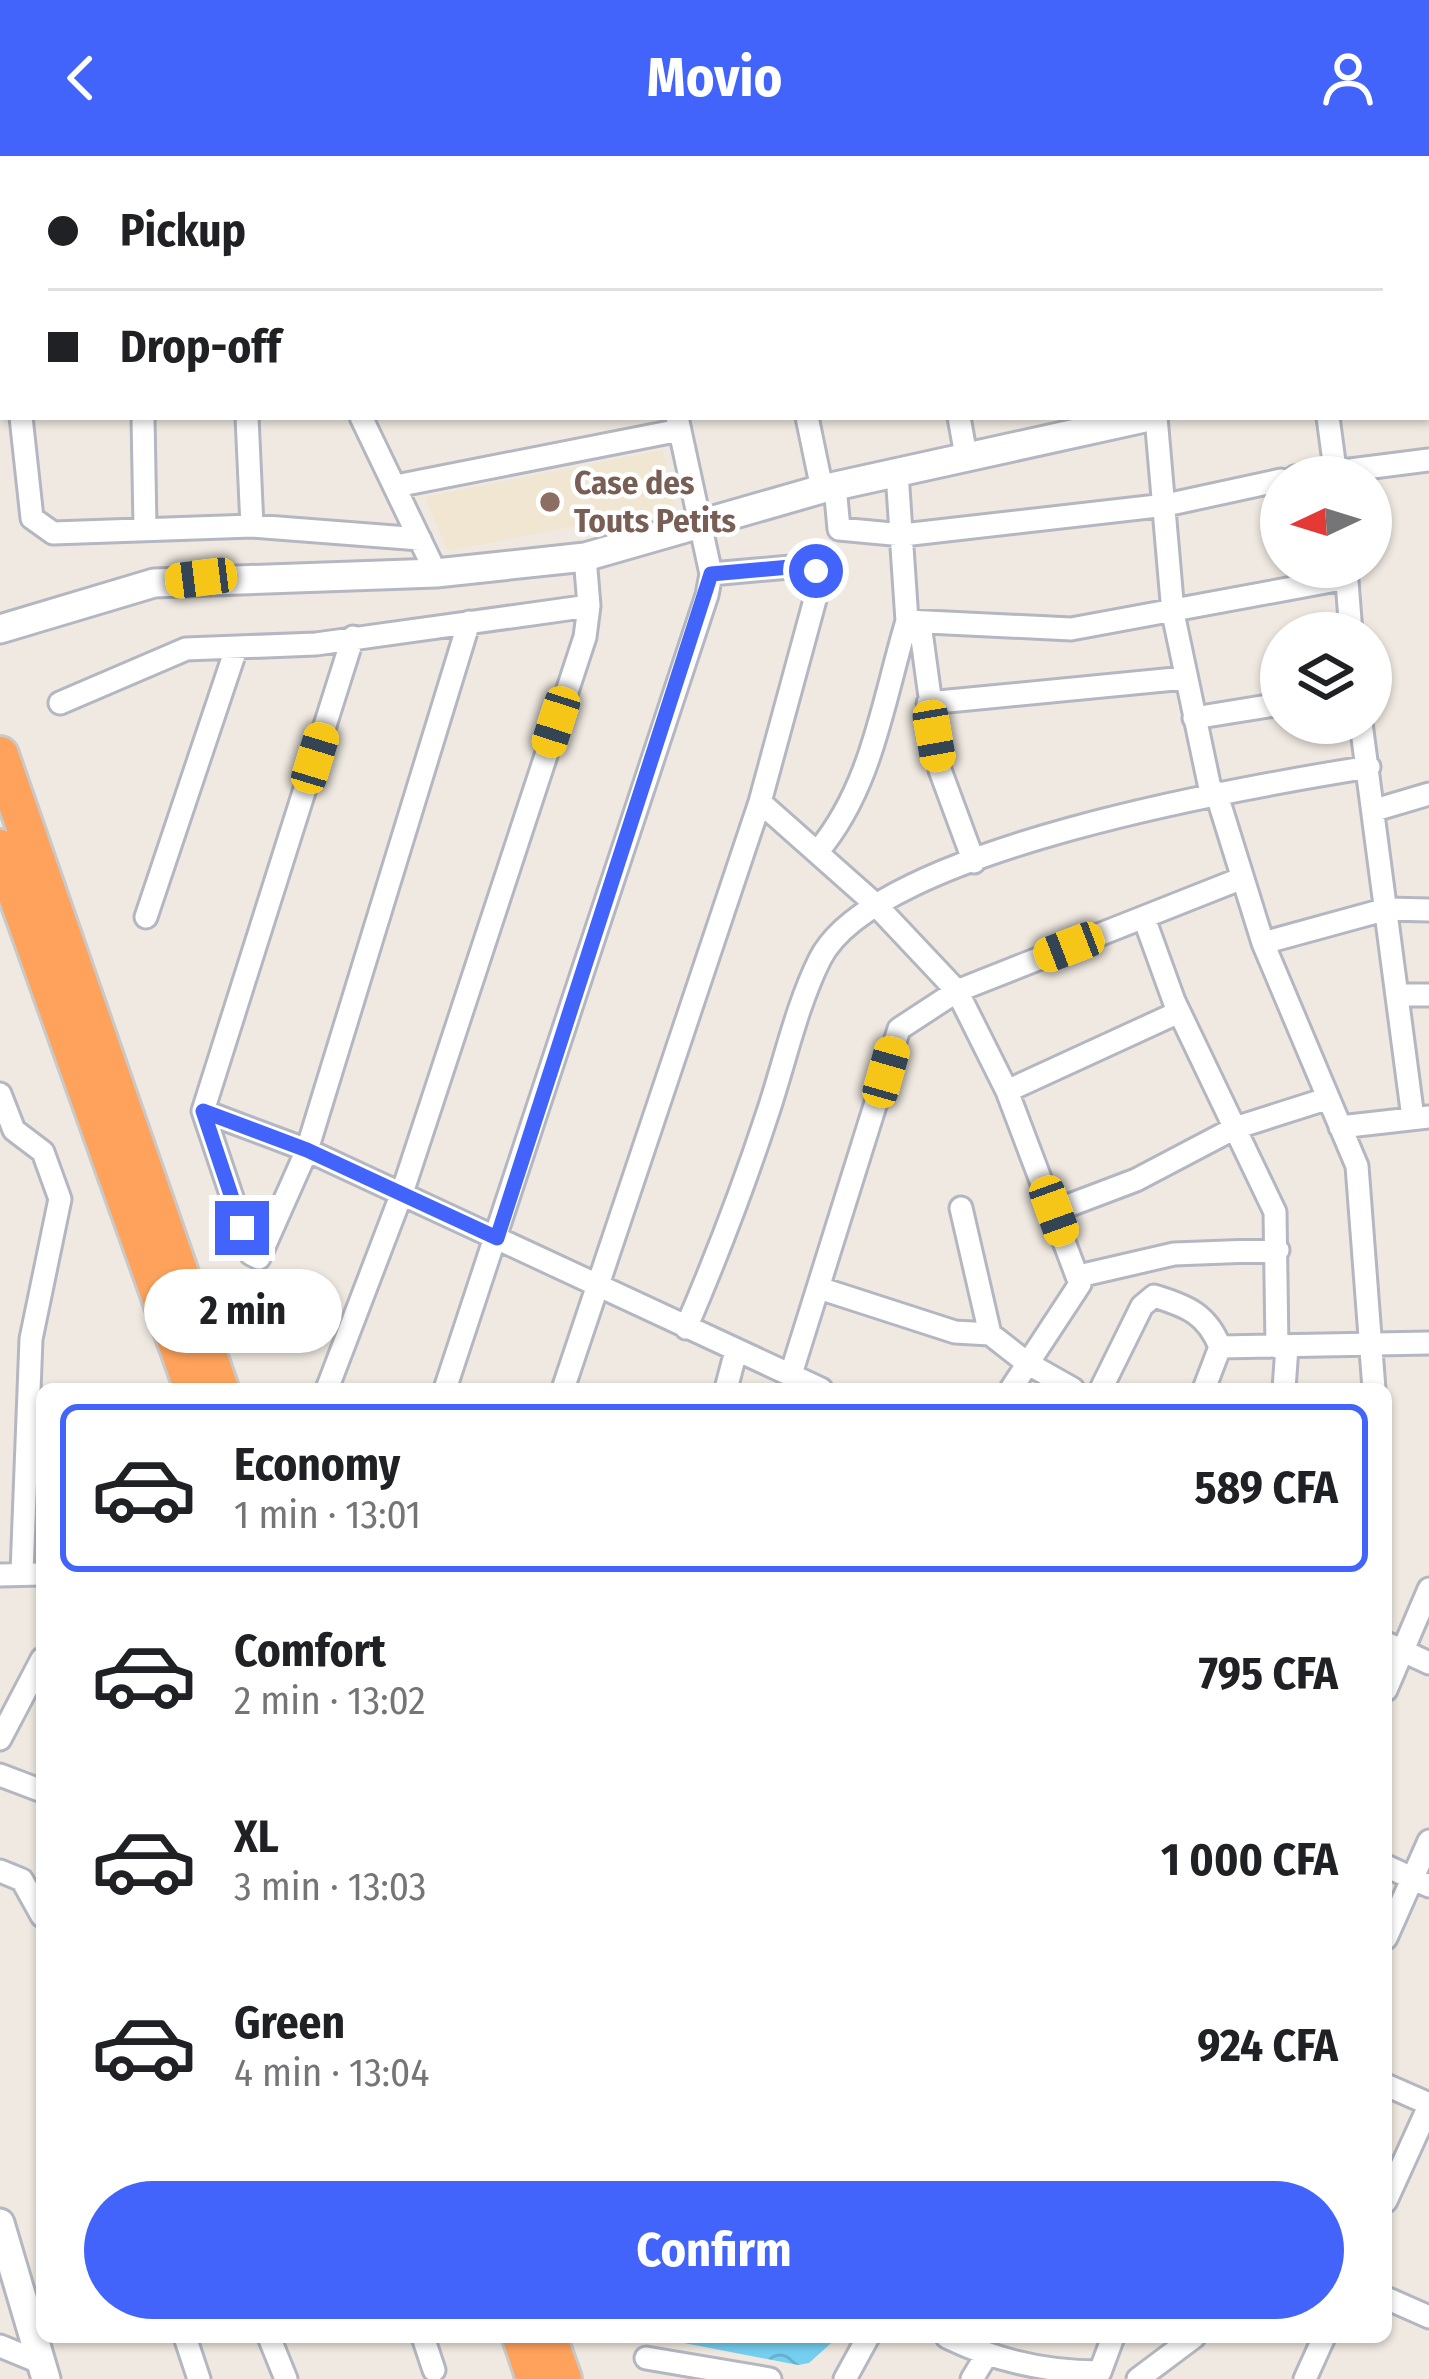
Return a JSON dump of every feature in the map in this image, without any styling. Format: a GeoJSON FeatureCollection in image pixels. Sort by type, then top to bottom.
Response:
{"type":"FeatureCollection","features":[{"type":"Feature","properties":{"kind":"highway"},"geometry":{"type":"LineString","coordinates":[[0,755],[218,1383]]}},
{"type":"Feature","properties":{"kind":"highway"},"geometry":{"type":"LineString","coordinates":[[0,848],[191,1383]]}},
{"type":"Feature","properties":{"kind":"highway"},"geometry":{"type":"LineString","coordinates":[[523,2343],[536,2379]]}},
{"type":"Feature","properties":{"kind":"highway"},"geometry":{"type":"LineString","coordinates":[[550,2343],[563,2379]]}},
{"type":"Feature","properties":{"kind":"street"},"geometry":{"type":"LineString","coordinates":[[21,420],[24,473],[38,525],[61,534],[252,526],[420,539]]}},
{"type":"Feature","properties":{"kind":"street"},"geometry":{"type":"LineString","coordinates":[[143,420],[145,527]]}},
{"type":"Feature","properties":{"kind":"street"},"geometry":{"type":"LineString","coordinates":[[247,420],[252,526]]}},
{"type":"Feature","properties":{"kind":"street"},"geometry":{"type":"LineString","coordinates":[[363,420],[436,573]]}},
{"type":"Feature","properties":{"kind":"street"},"geometry":{"type":"LineString","coordinates":[[808,420],[839,530],[903,535],[1166,505],[1260,485]]}},
{"type":"Feature","properties":{"kind":"street"},"geometry":{"type":"LineString","coordinates":[[959,420],[966,456]]}},
{"type":"Feature","properties":{"kind":"street"},"geometry":{"type":"LineString","coordinates":[[1153,420],[1166,505],[1173,614],[1214,793],[1263,943],[1340,1126],[1362,1194],[1374,1383]]}},
{"type":"Feature","properties":{"kind":"street"},"geometry":{"type":"LineString","coordinates":[[1328,420],[1334,456]]}},
{"type":"Feature","properties":{"kind":"street"},"geometry":{"type":"LineString","coordinates":[[0,629],[154,583],[436,573],[585,557],[829,488],[1109,421]]}},
{"type":"Feature","properties":{"kind":"street"},"geometry":{"type":"LineString","coordinates":[[396,486],[679,423],[711,574],[447,1383]]}},
{"type":"Feature","properties":{"kind":"street"},"geometry":{"type":"LineString","coordinates":[[1392,465],[1429,460]]}},
{"type":"Feature","properties":{"kind":"street"},"geometry":{"type":"LineString","coordinates":[[897,473],[913,623],[940,770],[974,862]]}},
{"type":"Feature","properties":{"kind":"street"},"geometry":{"type":"LineString","coordinates":[[329,1383],[402,1193],[585,637],[590,606],[585,557]]}},
{"type":"Feature","properties":{"kind":"street"},"geometry":{"type":"LineString","coordinates":[[565,1383],[760,802],[818,575],[801,566],[711,574]]}},
{"type":"Feature","properties":{"kind":"street"},"geometry":{"type":"LineString","coordinates":[[913,623],[1070,629],[1173,614],[1283,588]]}},
{"type":"Feature","properties":{"kind":"street"},"geometry":{"type":"LineString","coordinates":[[60,704],[186,649],[353,637],[590,606]]}},
{"type":"Feature","properties":{"kind":"street"},"geometry":{"type":"LineString","coordinates":[[353,637],[203,1111],[254,1258],[259,1258],[307,1150],[469,622]]}},
{"type":"Feature","properties":{"kind":"street"},"geometry":{"type":"LineString","coordinates":[[818,851],[842,822],[864,781],[913,623]]}},
{"type":"Feature","properties":{"kind":"street"},"geometry":{"type":"LineString","coordinates":[[146,917],[236,649]]}},
{"type":"Feature","properties":{"kind":"street"},"geometry":{"type":"LineString","coordinates":[[928,703],[1186,678]]}},
{"type":"Feature","properties":{"kind":"street"},"geometry":{"type":"LineString","coordinates":[[1194,718],[1260,707]]}},
{"type":"Feature","properties":{"kind":"street"},"geometry":{"type":"LineString","coordinates":[[1340,1126],[1421,1118],[1401,1055],[1398,995],[1365,744]]}},
{"type":"Feature","properties":{"kind":"street"},"geometry":{"type":"LineString","coordinates":[[686,1328],[737,1207],[821,956],[875,904],[1051,832],[1214,793],[1369,766]]}},
{"type":"Feature","properties":{"kind":"street"},"geometry":{"type":"LineString","coordinates":[[1375,810],[1429,794]]}},
{"type":"Feature","properties":{"kind":"street"},"geometry":{"type":"LineString","coordinates":[[760,802],[875,904],[957,991],[1007,1091],[1080,1284],[1014,1383]]}},
{"type":"Feature","properties":{"kind":"street"},"geometry":{"type":"LineString","coordinates":[[791,1375],[822,1289],[898,1029],[957,991],[1240,879]]}},
{"type":"Feature","properties":{"kind":"street"},"geometry":{"type":"LineString","coordinates":[[1263,943],[1388,909],[1429,910]]}},
{"type":"Feature","properties":{"kind":"street"},"geometry":{"type":"LineString","coordinates":[[1144,918],[1179,1012],[1275,1212],[1284,1383]]}},
{"type":"Feature","properties":{"kind":"street"},"geometry":{"type":"LineString","coordinates":[[1398,995],[1429,995]]}},
{"type":"Feature","properties":{"kind":"street"},"geometry":{"type":"LineString","coordinates":[[1007,1091],[1179,1012]]}},
{"type":"Feature","properties":{"kind":"street"},"geometry":{"type":"LineString","coordinates":[[0,1094],[14,1130],[43,1152],[60,1199],[36,1299],[35,1424],[21,1574]]}},
{"type":"Feature","properties":{"kind":"street"},"geometry":{"type":"LineString","coordinates":[[1054,1211],[1136,1180],[1235,1128],[1326,1100]]}},
{"type":"Feature","properties":{"kind":"street"},"geometry":{"type":"LineString","coordinates":[[203,1111],[307,1150],[808,1383]]}},
{"type":"Feature","properties":{"kind":"street"},"geometry":{"type":"LineString","coordinates":[[961,1208],[990,1334]]}},
{"type":"Feature","properties":{"kind":"street"},"geometry":{"type":"LineString","coordinates":[[1079,1276],[1199,1251],[1278,1250]]}},
{"type":"Feature","properties":{"kind":"street"},"geometry":{"type":"LineString","coordinates":[[822,1289],[955,1332],[990,1334],[1062,1383]]}},
{"type":"Feature","properties":{"kind":"street"},"geometry":{"type":"LineString","coordinates":[[1104,1383],[1142,1306],[1154,1296],[1185,1305],[1210,1322],[1220,1347],[1206,1383]]}},
{"type":"Feature","properties":{"kind":"street"},"geometry":{"type":"LineString","coordinates":[[1220,1347],[1429,1343]]}},
{"type":"Feature","properties":{"kind":"street"},"geometry":{"type":"LineString","coordinates":[[728,1383],[736,1351]]}},
{"type":"Feature","properties":{"kind":"street"},"geometry":{"type":"LineString","coordinates":[[1429,1589],[1395,1647],[1429,1663]]}},
{"type":"Feature","properties":{"kind":"street"},"geometry":{"type":"LineString","coordinates":[[0,1739],[36,1670]]}},
{"type":"Feature","properties":{"kind":"street"},"geometry":{"type":"LineString","coordinates":[[0,1774],[36,1789]]}},
{"type":"Feature","properties":{"kind":"street"},"geometry":{"type":"LineString","coordinates":[[1392,1928],[1421,1882],[1429,1841]]}},
{"type":"Feature","properties":{"kind":"street"},"geometry":{"type":"LineString","coordinates":[[1392,1869],[1421,1882]]}},
{"type":"Feature","properties":{"kind":"street"},"geometry":{"type":"LineString","coordinates":[[0,1871],[36,1879]]}},
{"type":"Feature","properties":{"kind":"street"},"geometry":{"type":"LineString","coordinates":[[1392,2088],[1429,2105],[1392,2188]]}},
{"type":"Feature","properties":{"kind":"street"},"geometry":{"type":"LineString","coordinates":[[0,2223],[36,2308]]}},
{"type":"Feature","properties":{"kind":"street"},"geometry":{"type":"LineString","coordinates":[[1392,2301],[1429,2317]]}},
{"type":"Feature","properties":{"kind":"street"},"geometry":{"type":"LineString","coordinates":[[187,2343],[199,2379]]}},
{"type":"Feature","properties":{"kind":"street"},"geometry":{"type":"LineString","coordinates":[[271,2343],[286,2379]]}},
{"type":"Feature","properties":{"kind":"street"},"geometry":{"type":"LineString","coordinates":[[425,2343],[434,2370]]}},
{"type":"Feature","properties":{"kind":"street"},"geometry":{"type":"LineString","coordinates":[[845,2379],[865,2343]]}},
{"type":"Feature","properties":{"kind":"street"},"geometry":{"type":"LineString","coordinates":[[959,2343],[986,2356],[1104,2375],[1112,2343]]}},
{"type":"Feature","properties":{"kind":"street"},"geometry":{"type":"LineString","coordinates":[[1138,2379],[1186,2343]]}},
{"type":"Feature","properties":{"kind":"street"},"geometry":{"type":"LineString","coordinates":[[1305,2379],[1321,2343]]}},
{"type":"Feature","properties":{"kind":"street"},"geometry":{"type":"LineString","coordinates":[[0,2346],[37,2370]]}},
{"type":"Feature","properties":{"kind":"street"},"geometry":{"type":"LineString","coordinates":[[972,2379],[986,2356]]}},
{"type":"Feature","properties":{"kind":"street"},"geometry":{"type":"LineString","coordinates":[[646,2358],[718,2375],[770,2379]]}},
{"type":"Feature","properties":{"kind":"shaded area","name":"Case des Touts Petits"},"geometry":{"type":"Polygon","coordinates":[[[663,450],[674,507],[448,551],[425,497],[663,450]]]}},
{"type":"Feature","properties":{"kind":"water"},"geometry":{"type":"Polygon","coordinates":[[[684,2343],[831,2343],[809,2363],[798,2365],[684,2343]]]}},
{"type":"Feature","properties":{"kind":"place","name":"Case des Touts Petits"},"geometry":{"type":"Point","coordinates":[550,502]}},
{"type":"Feature","properties":{"kind":"route"},"geometry":{"type":"LineString","coordinates":[[242,1228],[203,1111],[307,1150],[497,1238],[711,574],[801,566],[816,571]]}}]}
